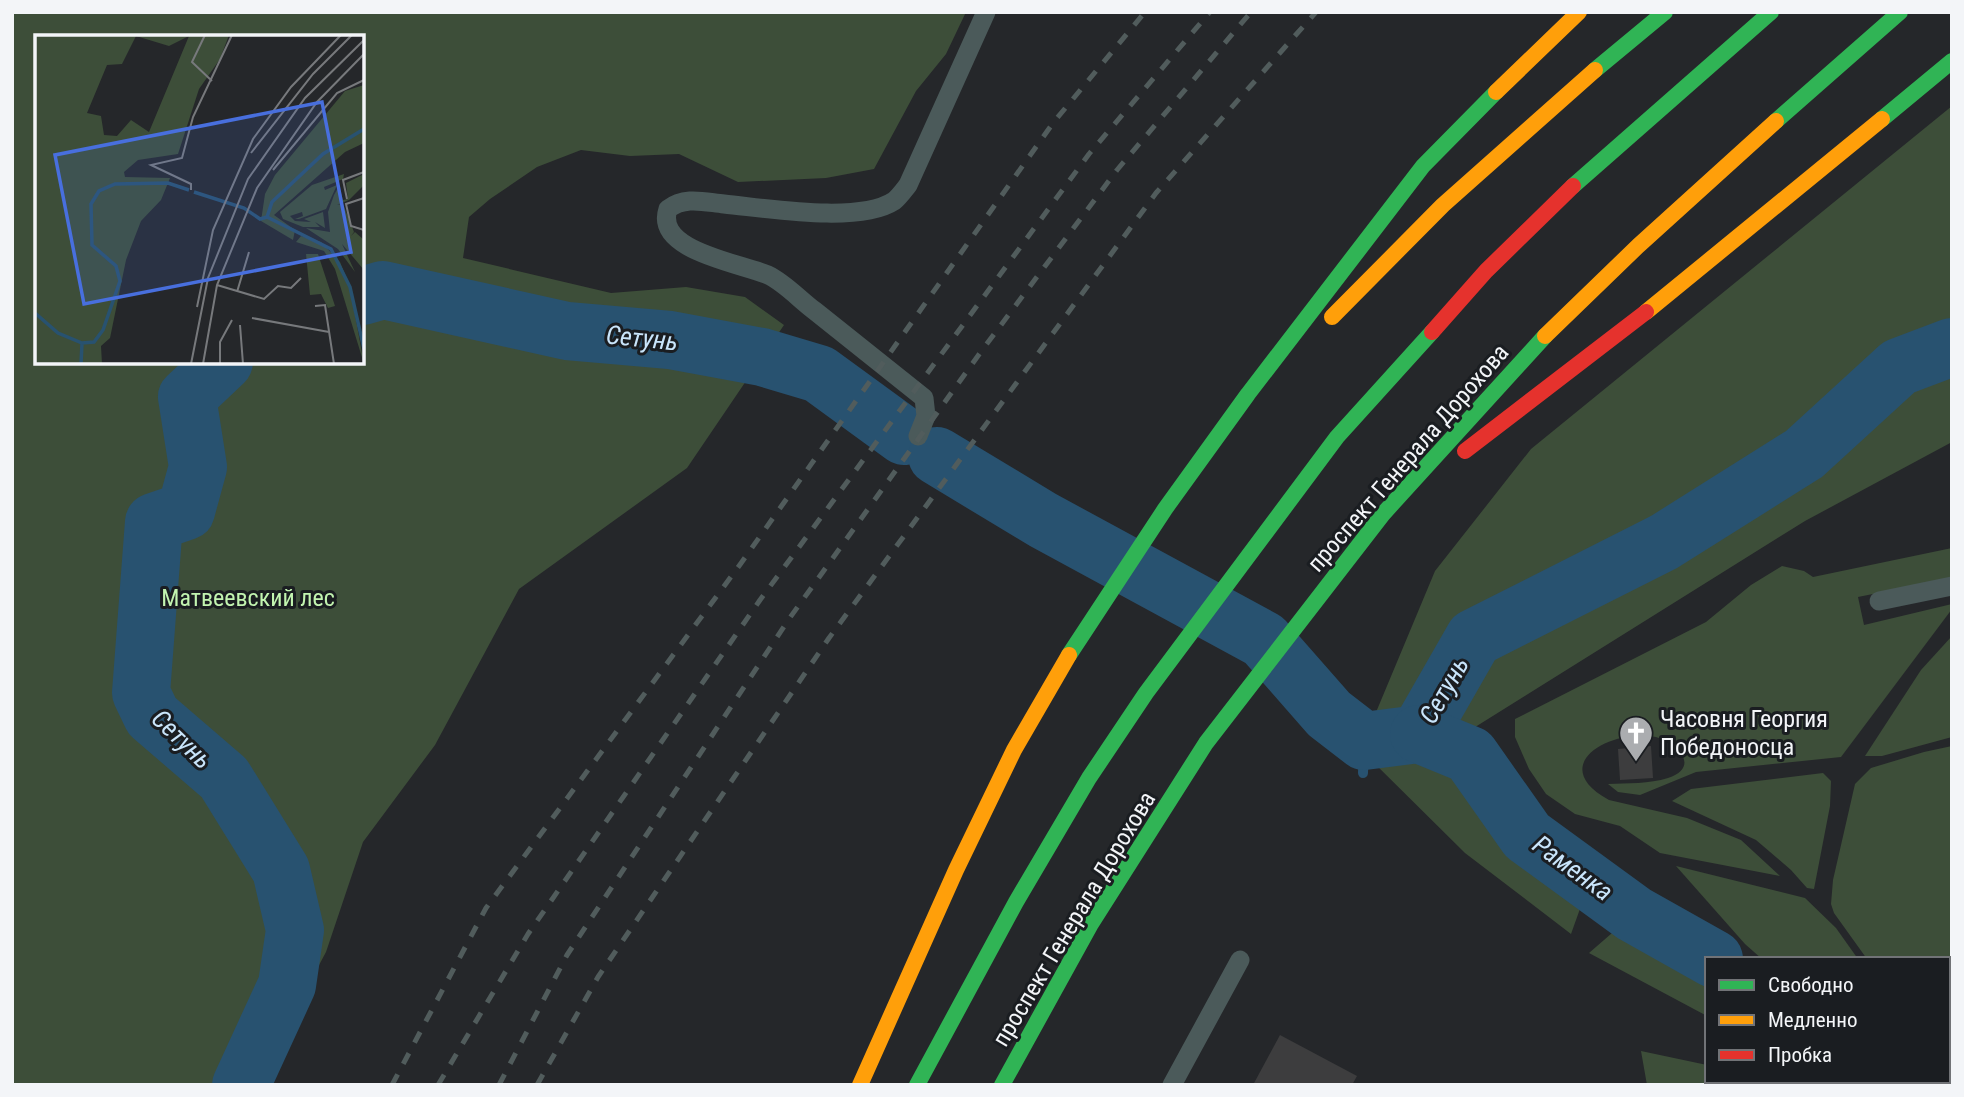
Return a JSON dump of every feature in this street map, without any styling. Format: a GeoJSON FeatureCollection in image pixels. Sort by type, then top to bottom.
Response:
{"type":"FeatureCollection","features":[{"type":"Feature","properties":{"kind":"main road"},"geometry":{"type":"LineString","coordinates":[[860,1085],[956,870],[1014,750],[1076,644],[1165,509],[1248,394],[1423,166],[1530,57],[1579,12]]}},
{"type":"Feature","properties":{"kind":"main road"},"geometry":{"type":"LineString","coordinates":[[1248,394],[1348,302],[1443,205],[1601,64],[1665,12]]}},
{"type":"Feature","properties":{"kind":"main road"},"geometry":{"type":"LineString","coordinates":[[917,1085],[1016,902],[1089,778],[1146,694],[1337,437],[1486,271],[1557,200],[1771,12]]}},
{"type":"Feature","properties":{"kind":"main road","name":"проспект Генерала Дорохова"},"geometry":{"type":"LineString","coordinates":[[1002,1085],[1091,924],[1206,743],[1383,514],[1551,330],[1746,146],[1900,12]]}},
{"type":"Feature","properties":{"kind":"main road"},"geometry":{"type":"LineString","coordinates":[[1383,514],[1655,305],[1952,61]]}},
{"type":"Feature","properties":{"kind":"lane"},"geometry":{"type":"LineString","coordinates":[[918,436],[926,416],[924,398],[770,276],[685,246],[671,234],[665,217],[668,208],[684,200],[841,213],[877,208],[895,200],[908,185],[986,12]]}},
{"type":"Feature","properties":{"kind":"lane"},"geometry":{"type":"LineString","coordinates":[[1879,601],[1952,586]]}},
{"type":"Feature","properties":{"kind":"lane"},"geometry":{"type":"LineString","coordinates":[[1172,1085],[1240,960]]}},
{"type":"Feature","properties":{"kind":"green space","name":"Матвеевский лес"},"geometry":{"type":"Polygon","coordinates":[[[12,12],[966,12],[946,54],[916,91],[874,169],[826,178],[738,182],[679,154],[630,156],[581,150],[537,167],[469,217],[463,258],[611,293],[686,287],[745,297],[784,325],[687,468],[519,589],[435,745],[363,842],[326,952],[255,1085],[12,1085],[12,12]]]}},
{"type":"Feature","properties":{"kind":"green space"},"geometry":{"type":"Polygon","coordinates":[[[1952,106],[1952,442],[1805,521],[1464,734],[1596,864],[1571,934],[1465,853],[1365,754],[1364,741],[1435,571],[1531,449],[1952,106]]]}},
{"type":"Feature","properties":{"kind":"green space"},"geometry":{"type":"Polygon","coordinates":[[[1952,548],[1952,578],[1858,597],[1864,625],[1952,604],[1952,609],[1841,757],[1696,772],[1640,795],[1618,792],[1608,784],[1653,781],[1679,773],[1684,767],[1684,760],[1681,753],[1668,742],[1650,736],[1617,739],[1590,753],[1583,763],[1583,775],[1591,787],[1609,800],[1687,818],[1741,840],[1780,876],[1660,853],[1620,826],[1575,814],[1546,794],[1529,769],[1515,737],[1515,719],[1706,622],[1751,585],[1782,566],[1804,571],[1813,577],[1952,548]]]}},
{"type":"Feature","properties":{"kind":"green space"},"geometry":{"type":"Polygon","coordinates":[[[1952,636],[1952,737],[1882,756],[1865,756],[1921,670],[1952,636]]]}},
{"type":"Feature","properties":{"kind":"green space"},"geometry":{"type":"Polygon","coordinates":[[[1952,746],[1950,1008],[1950,957],[1866,957],[1834,913],[1831,904],[1833,880],[1855,784],[1871,768],[1952,746]]]}},
{"type":"Feature","properties":{"kind":"green space"},"geometry":{"type":"Polygon","coordinates":[[[1823,773],[1831,781],[1830,806],[1814,889],[1807,888],[1791,870],[1756,840],[1672,801],[1691,789],[1823,773]]]}},
{"type":"Feature","properties":{"kind":"green space"},"geometry":{"type":"Polygon","coordinates":[[[1676,866],[1805,898],[1836,928],[1857,957],[1760,957],[1676,866]]]}},
{"type":"Feature","properties":{"kind":"green space"},"geometry":{"type":"Polygon","coordinates":[[[1634,914],[1710,957],[1705,957],[1705,1015],[1589,953],[1634,914]]]}},
{"type":"Feature","properties":{"kind":"green space"},"geometry":{"type":"Polygon","coordinates":[[[1952,1015],[1952,1085],[1948,1085],[1947,1083],[1950,1083],[1952,1015]]]}},
{"type":"Feature","properties":{"kind":"green space"},"geometry":{"type":"Polygon","coordinates":[[[1641,1051],[1705,1065],[1705,1083],[1730,1083],[1730,1085],[1647,1085],[1641,1051]]]}},
{"type":"Feature","properties":{"kind":"building","name":"Часовня Георгия Победоносца"},"geometry":{"type":"Polygon","coordinates":[[[1651,746],[1653,778],[1620,780],[1618,749],[1651,746]]]}},
{"type":"Feature","properties":{"kind":"building"},"geometry":{"type":"Polygon","coordinates":[[[1280,1035],[1357,1076],[1352,1085],[1253,1085],[1280,1035]]]}},
{"type":"Feature","properties":{"kind":"waterway","name":"Сетунь"},"geometry":{"type":"LineString","coordinates":[[364,295],[383,290],[567,331],[670,340],[762,357],[819,374],[904,436]]}},
{"type":"Feature","properties":{"kind":"waterway","name":"Сетунь"},"geometry":{"type":"LineString","coordinates":[[937,456],[1043,520],[1264,640],[1329,714],[1364,741],[1419,734],[1474,638],[1664,542],[1804,454],[1899,367],[1952,347]]}},
{"type":"Feature","properties":{"kind":"waterway","name":"Сетунь"},"geometry":{"type":"LineString","coordinates":[[222,364],[187,397],[198,467],[186,511],[154,522],[141,693],[152,716],[224,778],[281,870],[295,930],[287,985],[241,1085]]}},
{"type":"Feature","properties":{"kind":"waterway","name":"Раменка"},"geometry":{"type":"LineString","coordinates":[[1419,734],[1470,755],[1527,836],[1634,914],[1710,957]]}},
{"type":"Feature","properties":{"kind":"waterway"},"geometry":{"type":"LineString","coordinates":[[1363,773],[1364,741]]}},
{"type":"Feature","properties":{"kind":"railway"},"geometry":{"type":"LineString","coordinates":[[392,1085],[486,908],[739,566],[1053,123],[1145,12]]}},
{"type":"Feature","properties":{"kind":"railway"},"geometry":{"type":"LineString","coordinates":[[438,1085],[528,934],[760,600],[1089,154],[1210,12]]}},
{"type":"Feature","properties":{"kind":"railway"},"geometry":{"type":"LineString","coordinates":[[499,1085],[567,955],[789,619],[980,353],[1117,170],[1251,12]]}},
{"type":"Feature","properties":{"kind":"railway"},"geometry":{"type":"LineString","coordinates":[[537,1085],[598,977],[829,638],[1156,193],[1316,12]]}},
{"type":"Feature","properties":{"kind":"traffic: fast"},"geometry":{"type":"LineString","coordinates":[[1595,70],[1665,12]]}},
{"type":"Feature","properties":{"kind":"traffic: fast"},"geometry":{"type":"LineString","coordinates":[[1573,186],[1771,12]]}},
{"type":"Feature","properties":{"kind":"traffic: fast"},"geometry":{"type":"LineString","coordinates":[[1776,121],[1900,12]]}},
{"type":"Feature","properties":{"kind":"traffic: fast"},"geometry":{"type":"LineString","coordinates":[[1882,119],[1952,61]]}},
{"type":"Feature","properties":{"kind":"traffic: fast"},"geometry":{"type":"LineString","coordinates":[[1069,655],[1165,509],[1248,394],[1423,166],[1496,92]]}},
{"type":"Feature","properties":{"kind":"traffic: fast"},"geometry":{"type":"LineString","coordinates":[[917,1085],[1016,902],[1089,778],[1146,693],[1337,437],[1432,332]]}},
{"type":"Feature","properties":{"kind":"traffic: fast"},"geometry":{"type":"LineString","coordinates":[[1002,1085],[1091,924],[1206,743],[1383,514],[1545,336]]}},
{"type":"Feature","properties":{"kind":"traffic: slow"},"geometry":{"type":"LineString","coordinates":[[1496,92],[1579,12]]}},
{"type":"Feature","properties":{"kind":"traffic: slow"},"geometry":{"type":"LineString","coordinates":[[1332,317],[1443,205],[1595,70]]}},
{"type":"Feature","properties":{"kind":"traffic: slow"},"geometry":{"type":"LineString","coordinates":[[1646,312],[1882,119]]}},
{"type":"Feature","properties":{"kind":"traffic: slow"},"geometry":{"type":"LineString","coordinates":[[1545,336],[1638,246],[1776,121]]}},
{"type":"Feature","properties":{"kind":"traffic: slow"},"geometry":{"type":"LineString","coordinates":[[860,1085],[956,870],[1014,750],[1069,655]]}},
{"type":"Feature","properties":{"kind":"traffic: jam"},"geometry":{"type":"LineString","coordinates":[[1432,332],[1486,271],[1573,186]]}},
{"type":"Feature","properties":{"kind":"traffic: jam"},"geometry":{"type":"LineString","coordinates":[[1465,451],[1646,312]]}},
{"type":"Feature","properties":{"kind":"place","name":"Часовня Георгия Победоносца"},"geometry":{"type":"Point","coordinates":[1636,763]}}]}
